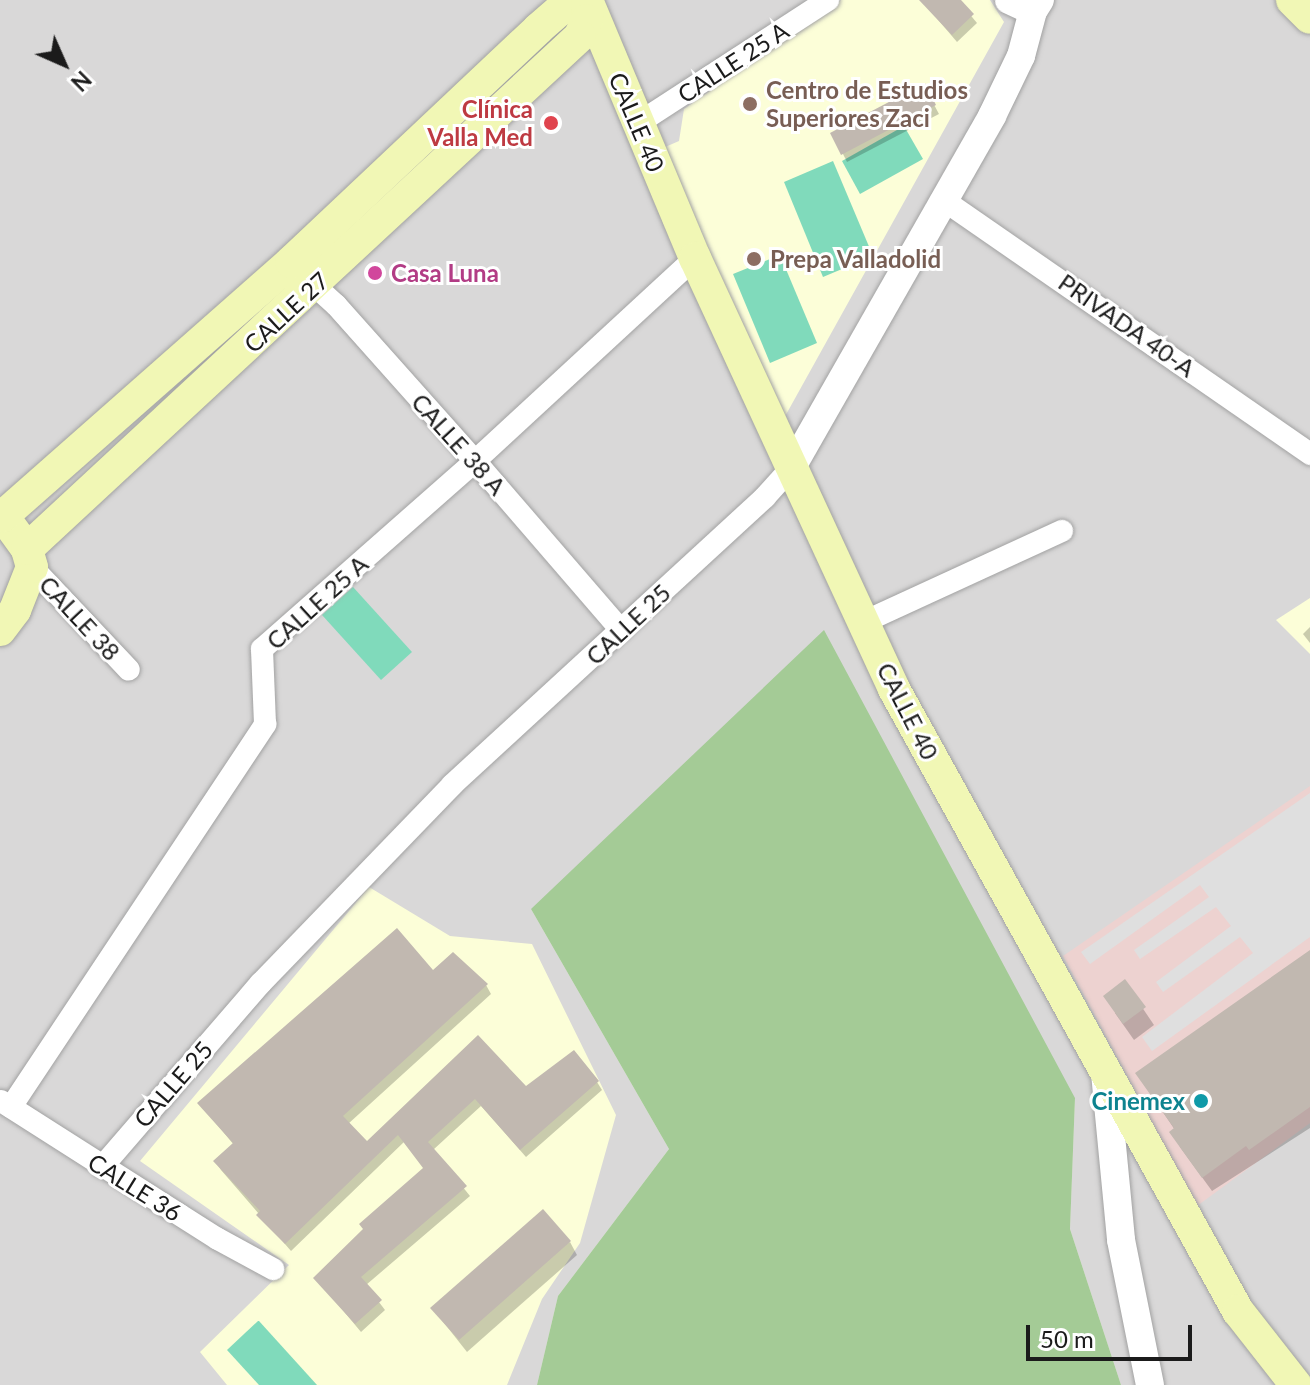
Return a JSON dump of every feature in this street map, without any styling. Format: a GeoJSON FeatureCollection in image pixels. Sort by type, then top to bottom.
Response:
{"type":"FeatureCollection","features":[{"type":"Feature","properties":{"kind":"main road","name":"CALLE 40"},"geometry":{"type":"LineString","coordinates":[[588,0],[695,258],[894,689],[1238,1311],[1296,1385]]}},
{"type":"Feature","properties":{"kind":"main road","name":"CALLE 27"},"geometry":{"type":"LineString","coordinates":[[0,630],[15,610],[30,558],[580,36],[587,20],[588,0],[562,8],[538,29],[291,262],[2,514]]}},
{"type":"Feature","properties":{"kind":"main road"},"geometry":{"type":"LineString","coordinates":[[1292,0],[1310,18]]}},
{"type":"Feature","properties":{"kind":"main road","name":"CALLE 38"},"geometry":{"type":"LineString","coordinates":[[2,514],[30,558]]}},
{"type":"Feature","properties":{"kind":"street","name":"CALLE 25 A"},"geometry":{"type":"LineString","coordinates":[[637,124],[828,0]]}},
{"type":"Feature","properties":{"kind":"street","name":"CALLE 25"},"geometry":{"type":"LineString","coordinates":[[102,1167],[261,983],[452,785],[765,497],[792,467],[992,116],[1021,56],[1027,4]]}},
{"type":"Feature","properties":{"kind":"street","name":"PRIVADA 40-A"},"geometry":{"type":"LineString","coordinates":[[942,199],[1310,454]]}},
{"type":"Feature","properties":{"kind":"street","name":"CALLE 25 A"},"geometry":{"type":"LineString","coordinates":[[5,1104],[265,724],[262,649],[475,461],[695,258]]}},
{"type":"Feature","properties":{"kind":"street","name":"CALLE 38 A"},"geometry":{"type":"LineString","coordinates":[[291,262],[336,305],[621,630]]}},
{"type":"Feature","properties":{"kind":"street"},"geometry":{"type":"LineString","coordinates":[[864,622],[1062,531]]}},
{"type":"Feature","properties":{"kind":"street","name":"CALLE 38"},"geometry":{"type":"LineString","coordinates":[[30,558],[129,670]]}},
{"type":"Feature","properties":{"kind":"street"},"geometry":{"type":"LineString","coordinates":[[1105,1072],[1121,1240],[1150,1385]]}},
{"type":"Feature","properties":{"kind":"street","name":"CALLE 36"},"geometry":{"type":"LineString","coordinates":[[5,1104],[102,1167],[273,1269]]}},
{"type":"Feature","properties":{"kind":"shaded area"},"geometry":{"type":"Polygon","coordinates":[[[0,0],[1310,0],[1310,1385],[1121,1385],[1070,1229],[1075,1098],[531,909],[669,1149],[558,1296],[537,1385],[0,1385],[0,0]]]}},
{"type":"Feature","properties":{"kind":"shaded area"},"geometry":{"type":"Polygon","coordinates":[[[841,0],[990,0],[1004,22],[783,420],[656,151],[679,141],[684,109],[841,0]]]}},
{"type":"Feature","properties":{"kind":"shaded area"},"geometry":{"type":"Polygon","coordinates":[[[1310,598],[1310,654],[1276,620],[1310,598]]]}},
{"type":"Feature","properties":{"kind":"shaded area"},"geometry":{"type":"Polygon","coordinates":[[[824,630],[1075,1098],[1070,1229],[1121,1385],[537,1385],[558,1296],[669,1149],[531,909],[824,630]]]}},
{"type":"Feature","properties":{"kind":"shaded area"},"geometry":{"type":"Polygon","coordinates":[[[1310,786],[1310,1123],[1197,1206],[1063,956],[1310,786]]]}},
{"type":"Feature","properties":{"kind":"shaded area"},"geometry":{"type":"Polygon","coordinates":[[[1310,793],[1310,937],[1152,1051],[1142,1037],[1253,953],[1240,937],[1163,992],[1156,982],[1231,926],[1216,907],[1140,959],[1134,950],[1209,897],[1200,885],[1090,964],[1081,952],[1310,793]]]}},
{"type":"Feature","properties":{"kind":"shaded area"},"geometry":{"type":"Polygon","coordinates":[[[369,887],[450,936],[532,944],[616,1115],[580,1243],[542,1299],[507,1385],[227,1385],[200,1352],[289,1265],[140,1161],[369,887]]]}},
{"type":"Feature","properties":{"kind":"green space"},"geometry":{"type":"Polygon","coordinates":[[[904,126],[923,159],[860,194],[842,161],[904,126]]]}},
{"type":"Feature","properties":{"kind":"green space"},"geometry":{"type":"Polygon","coordinates":[[[833,161],[873,256],[823,277],[784,182],[833,161]]]}},
{"type":"Feature","properties":{"kind":"green space"},"geometry":{"type":"Polygon","coordinates":[[[780,255],[817,343],[770,363],[733,274],[780,255]]]}},
{"type":"Feature","properties":{"kind":"green space"},"geometry":{"type":"Polygon","coordinates":[[[353,587],[412,652],[381,680],[322,615],[353,587]]]}},
{"type":"Feature","properties":{"kind":"green space"},"geometry":{"type":"Polygon","coordinates":[[[258,1321],[317,1385],[259,1385],[227,1350],[258,1321]]]}},
{"type":"Feature","properties":{"kind":"building"},"geometry":{"type":"Polygon","coordinates":[[[919,0],[961,0],[974,14],[952,35],[919,0]]]}},
{"type":"Feature","properties":{"kind":"building"},"geometry":{"type":"Polygon","coordinates":[[[925,83],[936,105],[841,155],[830,133],[925,83]]]}},
{"type":"Feature","properties":{"kind":"building"},"geometry":{"type":"Polygon","coordinates":[[[397,928],[433,970],[453,952],[488,984],[343,1116],[367,1141],[478,1035],[526,1086],[574,1050],[599,1081],[520,1150],[475,1099],[428,1142],[467,1186],[361,1277],[382,1300],[355,1324],[313,1278],[363,1229],[359,1224],[423,1168],[398,1135],[285,1244],[256,1215],[260,1211],[213,1161],[233,1143],[197,1103],[397,928]]]}},
{"type":"Feature","properties":{"kind":"building"},"geometry":{"type":"Polygon","coordinates":[[[1310,950],[1310,1107],[1249,1150],[1246,1146],[1202,1178],[1169,1132],[1174,1128],[1135,1073],[1310,950]]]}},
{"type":"Feature","properties":{"kind":"building"},"geometry":{"type":"Polygon","coordinates":[[[1125,979],[1146,1007],[1123,1024],[1103,996],[1125,979]]]}},
{"type":"Feature","properties":{"kind":"building"},"geometry":{"type":"Polygon","coordinates":[[[543,1209],[571,1241],[459,1340],[430,1308],[543,1209]]]}},
{"type":"Feature","properties":{"kind":"place","name":"Centro de Estudios Superiores Zaci"},"geometry":{"type":"Point","coordinates":[750,104]}},
{"type":"Feature","properties":{"kind":"place","name":"Clínica Valla Med"},"geometry":{"type":"Point","coordinates":[551,123]}},
{"type":"Feature","properties":{"kind":"place","name":"Prepa Valladolid"},"geometry":{"type":"Point","coordinates":[754,259]}},
{"type":"Feature","properties":{"kind":"place","name":"Casa Luna"},"geometry":{"type":"Point","coordinates":[375,273]}},
{"type":"Feature","properties":{"kind":"place","name":"Cinemex"},"geometry":{"type":"Point","coordinates":[1201,1101]}}]}
